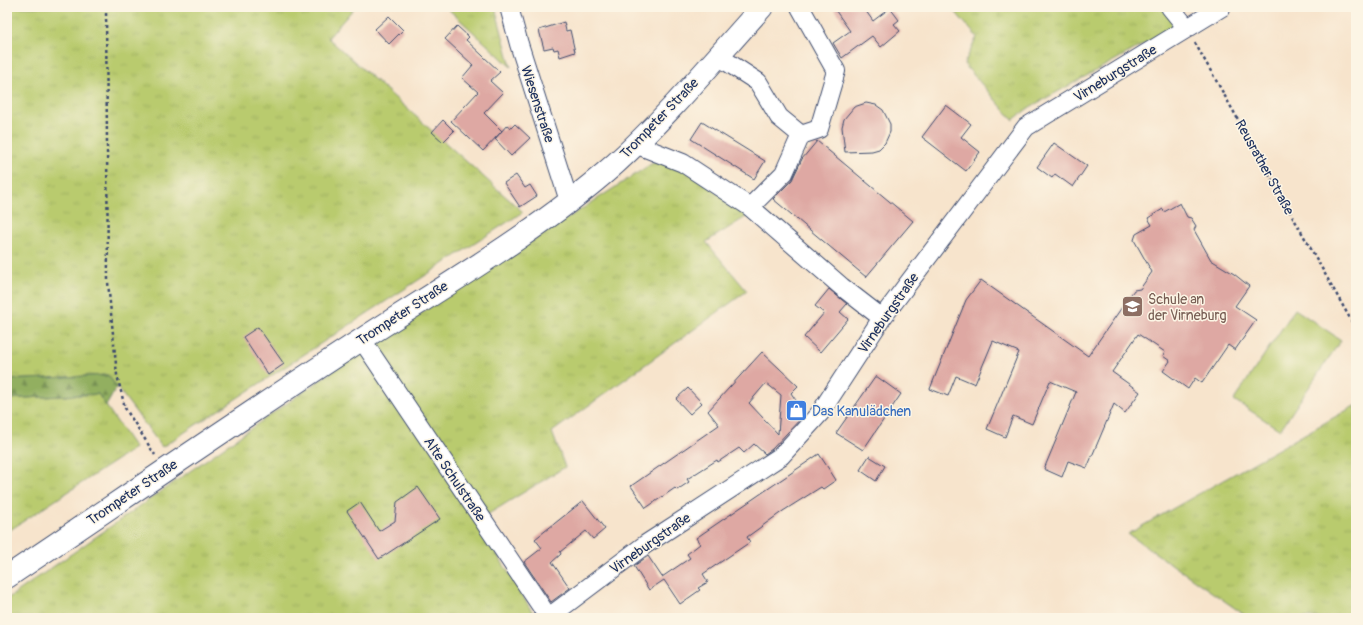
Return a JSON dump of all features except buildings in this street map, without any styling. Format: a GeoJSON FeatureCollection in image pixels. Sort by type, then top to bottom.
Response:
{"type":"FeatureCollection","features":[{"type":"Feature","properties":{"kind":"main road","name":"Trompeter Straße"},"geometry":{"type":"LineString","coordinates":[[7,577],[362,340],[513,242],[569,201],[615,164],[670,110],[762,7]]}},
{"type":"Feature","properties":{"kind":"street","name":"Wiesenstraße"},"geometry":{"type":"LineString","coordinates":[[509,7],[519,44],[569,201]]}},
{"type":"Feature","properties":{"kind":"street"},"geometry":{"type":"LineString","coordinates":[[750,207],[784,173],[801,135],[819,129],[836,71],[800,7]]}},
{"type":"Feature","properties":{"kind":"street"},"geometry":{"type":"LineString","coordinates":[[1170,7],[1187,28]]}},
{"type":"Feature","properties":{"kind":"street","name":"Virneburgstraße"},"geometry":{"type":"LineString","coordinates":[[549,618],[646,544],[781,456],[820,413],[882,318],[1026,127],[1222,7]]}},
{"type":"Feature","properties":{"kind":"street"},"geometry":{"type":"LineString","coordinates":[[718,56],[758,82],[779,117],[801,135]]}},
{"type":"Feature","properties":{"kind":"street"},"geometry":{"type":"LineString","coordinates":[[635,144],[683,163],[750,207],[842,287],[882,318]]}},
{"type":"Feature","properties":{"kind":"street","name":"Alte Schulstraße"},"geometry":{"type":"LineString","coordinates":[[362,340],[549,618]]}},
{"type":"Feature","properties":{"kind":"path"},"geometry":{"type":"LineString","coordinates":[[106,7],[108,282],[117,375],[125,408],[157,458]]}},
{"type":"Feature","properties":{"kind":"path","name":"Reusrather Straße"},"geometry":{"type":"LineString","coordinates":[[1187,28],[1356,328]]}},
{"type":"Feature","properties":{"kind":"green space"},"geometry":{"type":"Polygon","coordinates":[[[7,7],[355,7],[328,38],[523,212],[162,447],[108,375],[7,380],[7,7]]]}},
{"type":"Feature","properties":{"kind":"green space"},"geometry":{"type":"Polygon","coordinates":[[[446,7],[495,7],[511,67],[446,7]]]}},
{"type":"Feature","properties":{"kind":"green space"},"geometry":{"type":"Polygon","coordinates":[[[951,7],[1162,7],[1177,26],[1030,107],[1013,120],[964,64],[977,37],[951,7]]]}},
{"type":"Feature","properties":{"kind":"green space"},"geometry":{"type":"Polygon","coordinates":[[[665,155],[749,215],[706,242],[747,291],[552,432],[565,467],[477,521],[536,618],[7,618],[7,599],[356,355],[665,155]]]}},
{"type":"Feature","properties":{"kind":"green space"},"geometry":{"type":"Polygon","coordinates":[[[1295,309],[1341,340],[1280,430],[1234,400],[1295,309]]]}},
{"type":"Feature","properties":{"kind":"green space"},"geometry":{"type":"Polygon","coordinates":[[[108,375],[117,387],[106,406],[98,394],[7,399],[7,380],[108,375]]]}},
{"type":"Feature","properties":{"kind":"green space"},"geometry":{"type":"Polygon","coordinates":[[[98,394],[135,448],[7,532],[7,399],[98,394]]]}},
{"type":"Feature","properties":{"kind":"green space"},"geometry":{"type":"Polygon","coordinates":[[[1356,405],[1356,618],[1249,618],[1128,534],[1356,405]]]}},
{"type":"Feature","properties":{"kind":"place","name":"Schule an der Virneburg"},"geometry":{"type":"Point","coordinates":[1132,307]}},
{"type":"Feature","properties":{"kind":"place","name":"Das Kanulädchen"},"geometry":{"type":"Point","coordinates":[797,411]}}]}
